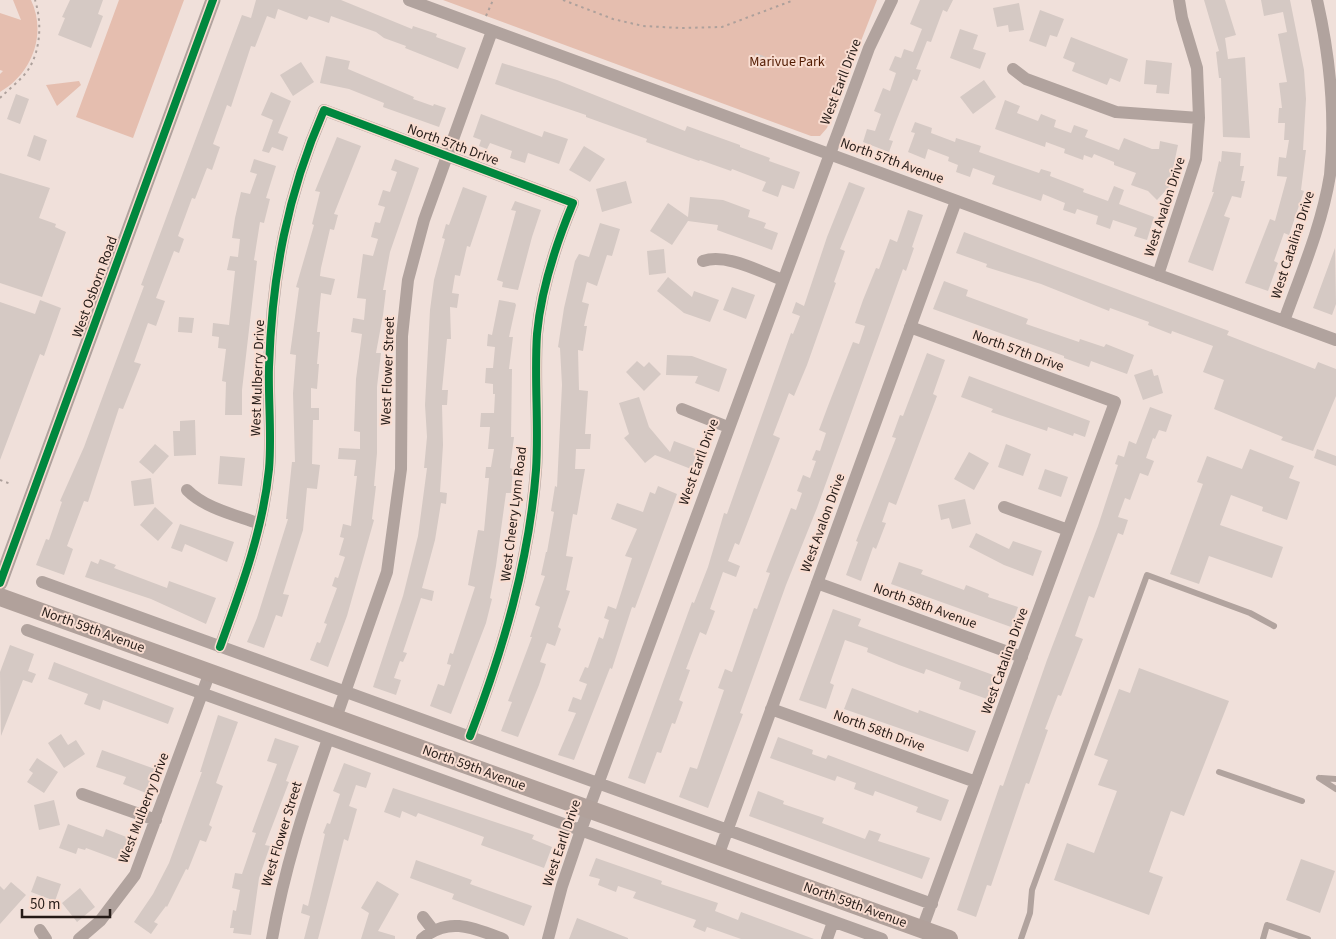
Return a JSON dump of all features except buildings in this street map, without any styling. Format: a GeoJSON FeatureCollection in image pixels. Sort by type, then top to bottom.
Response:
{"type":"FeatureCollection","features":[{"type":"Feature","properties":{"kind":"main road","name":"North 59th Avenue"},"geometry":{"type":"LineString","coordinates":[[0,596],[949,939]]}},
{"type":"Feature","properties":{"kind":"street","name":"West Osborn Road"},"geometry":{"type":"LineString","coordinates":[[0,583],[214,0]]}},
{"type":"Feature","properties":{"kind":"street","name":"North 57th Avenue"},"geometry":{"type":"LineString","coordinates":[[409,0],[1336,340]]}},
{"type":"Feature","properties":{"kind":"street","name":"West Earll Drive"},"geometry":{"type":"LineString","coordinates":[[548,939],[580,830],[599,783],[829,154],[869,48],[892,0]]}},
{"type":"Feature","properties":{"kind":"street","name":"West Avalon Drive"},"geometry":{"type":"LineString","coordinates":[[1158,275],[1196,159],[1200,118],[1196,68],[1179,0]]}},
{"type":"Feature","properties":{"kind":"street","name":"West Catalina Drive"},"geometry":{"type":"LineString","coordinates":[[1284,321],[1319,223],[1330,175],[1333,116],[1329,54],[1317,0]]}},
{"type":"Feature","properties":{"kind":"street","name":"West Flower Street"},"geometry":{"type":"LineString","coordinates":[[336,718],[386,572],[401,469],[402,336],[408,280],[424,220],[447,156],[487,29]]}},
{"type":"Feature","properties":{"kind":"street"},"geometry":{"type":"LineString","coordinates":[[1012,69],[1026,79],[1116,112],[1200,118]]}},
{"type":"Feature","properties":{"kind":"street","name":"North 57th Drive"},"geometry":{"type":"LineString","coordinates":[[324,110],[574,203]]}},
{"type":"Feature","properties":{"kind":"street","name":"West Mulberry Drive"},"geometry":{"type":"LineString","coordinates":[[220,646],[260,524],[269,468],[269,366],[274,292],[281,240],[307,149],[324,110]]}},
{"type":"Feature","properties":{"kind":"street","name":"West Avalon Drive"},"geometry":{"type":"LineString","coordinates":[[718,856],[956,201]]}},
{"type":"Feature","properties":{"kind":"street","name":"West Cheery Lynn Road"},"geometry":{"type":"LineString","coordinates":[[470,736],[493,675],[522,568],[536,470],[537,333],[556,245],[574,203]]}},
{"type":"Feature","properties":{"kind":"street"},"geometry":{"type":"LineString","coordinates":[[703,261],[711,258],[726,260],[783,280]]}},
{"type":"Feature","properties":{"kind":"street","name":"North 57th Drive"},"geometry":{"type":"LineString","coordinates":[[910,327],[1115,402]]}},
{"type":"Feature","properties":{"kind":"street","name":"West Catalina Drive"},"geometry":{"type":"LineString","coordinates":[[922,929],[1115,402]]}},
{"type":"Feature","properties":{"kind":"street"},"geometry":{"type":"LineString","coordinates":[[682,409],[728,427]]}},
{"type":"Feature","properties":{"kind":"street"},"geometry":{"type":"LineString","coordinates":[[187,490],[195,498],[207,504],[260,524]]}},
{"type":"Feature","properties":{"kind":"street"},"geometry":{"type":"LineString","coordinates":[[1004,507],[1068,530]]}},
{"type":"Feature","properties":{"kind":"street","name":"North 59th Avenue"},"geometry":{"type":"LineString","coordinates":[[42,582],[932,904]]}},
{"type":"Feature","properties":{"kind":"street","name":"North 58th Avenue"},"geometry":{"type":"LineString","coordinates":[[817,583],[1022,657]]}},
{"type":"Feature","properties":{"kind":"street","name":"North 59th Avenue"},"geometry":{"type":"LineString","coordinates":[[27,630],[882,939]]}},
{"type":"Feature","properties":{"kind":"street","name":"West Mulberry Drive"},"geometry":{"type":"LineString","coordinates":[[79,939],[100,920],[135,875],[210,672]]}},
{"type":"Feature","properties":{"kind":"street","name":"North 58th Drive"},"geometry":{"type":"LineString","coordinates":[[771,709],[976,782]]}},
{"type":"Feature","properties":{"kind":"street","name":"West Flower Street"},"geometry":{"type":"LineString","coordinates":[[272,939],[281,888],[301,819],[328,739]]}},
{"type":"Feature","properties":{"kind":"street"},"geometry":{"type":"LineString","coordinates":[[82,794],[156,820]]}},
{"type":"Feature","properties":{"kind":"street"},"geometry":{"type":"LineString","coordinates":[[423,917],[433,930]]}},
{"type":"Feature","properties":{"kind":"street"},"geometry":{"type":"LineString","coordinates":[[827,939],[833,922]]}},
{"type":"Feature","properties":{"kind":"street"},"geometry":{"type":"LineString","coordinates":[[422,939],[433,930],[448,925],[474,928],[503,939]]}},
{"type":"Feature","properties":{"kind":"lane"},"geometry":{"type":"LineString","coordinates":[[1020,939],[1030,913],[1032,890],[1147,575],[1250,613],[1274,626]]}},
{"type":"Feature","properties":{"kind":"lane"},"geometry":{"type":"LineString","coordinates":[[1219,772],[1302,802]]}},
{"type":"Feature","properties":{"kind":"lane"},"geometry":{"type":"LineString","coordinates":[[1336,779],[1319,778],[1336,789]]}},
{"type":"Feature","properties":{"kind":"lane"},"geometry":{"type":"LineString","coordinates":[[1263,939],[1267,925],[1308,939]]}},
{"type":"Feature","properties":{"kind":"path"},"geometry":{"type":"LineString","coordinates":[[0,98],[28,71],[36,54],[39,34],[35,0]]}},
{"type":"Feature","properties":{"kind":"path"},"geometry":{"type":"LineString","coordinates":[[487,29],[493,0]]}},
{"type":"Feature","properties":{"kind":"path"},"geometry":{"type":"LineString","coordinates":[[563,0],[620,21],[643,26],[681,28],[722,27],[794,0]]}},
{"type":"Feature","properties":{"kind":"path"},"geometry":{"type":"LineString","coordinates":[[0,480],[11,484]]}},
{"type":"Feature","properties":{"kind":"green space"},"geometry":{"type":"Polygon","coordinates":[[[13,0],[31,0],[36,13],[37,39],[34,52],[21,75],[0,92],[0,74],[3,71],[0,70],[0,13],[21,20],[13,0]]]}},
{"type":"Feature","properties":{"kind":"green space"},"geometry":{"type":"Polygon","coordinates":[[[119,0],[184,0],[133,138],[76,117],[119,0]]]}},
{"type":"Feature","properties":{"kind":"green space","name":"Marivue Park"},"geometry":{"type":"Polygon","coordinates":[[[443,0],[877,0],[827,128],[820,136],[811,136],[443,0]]]}},
{"type":"Feature","properties":{"kind":"green space"},"geometry":{"type":"Polygon","coordinates":[[[79,81],[81,85],[57,106],[46,85],[79,81]]]}},
{"type":"Feature","properties":{"kind":"cycle path"},"geometry":{"type":"LineString","coordinates":[[0,583],[213,0]]}},
{"type":"Feature","properties":{"kind":"cycle path"},"geometry":{"type":"LineString","coordinates":[[220,647],[243,581],[262,514],[269,469],[269,367],[278,268],[291,204],[300,173],[324,110],[573,203],[550,267],[539,317],[536,351],[536,470],[533,504],[521,572],[504,638],[470,736]]}}]}
